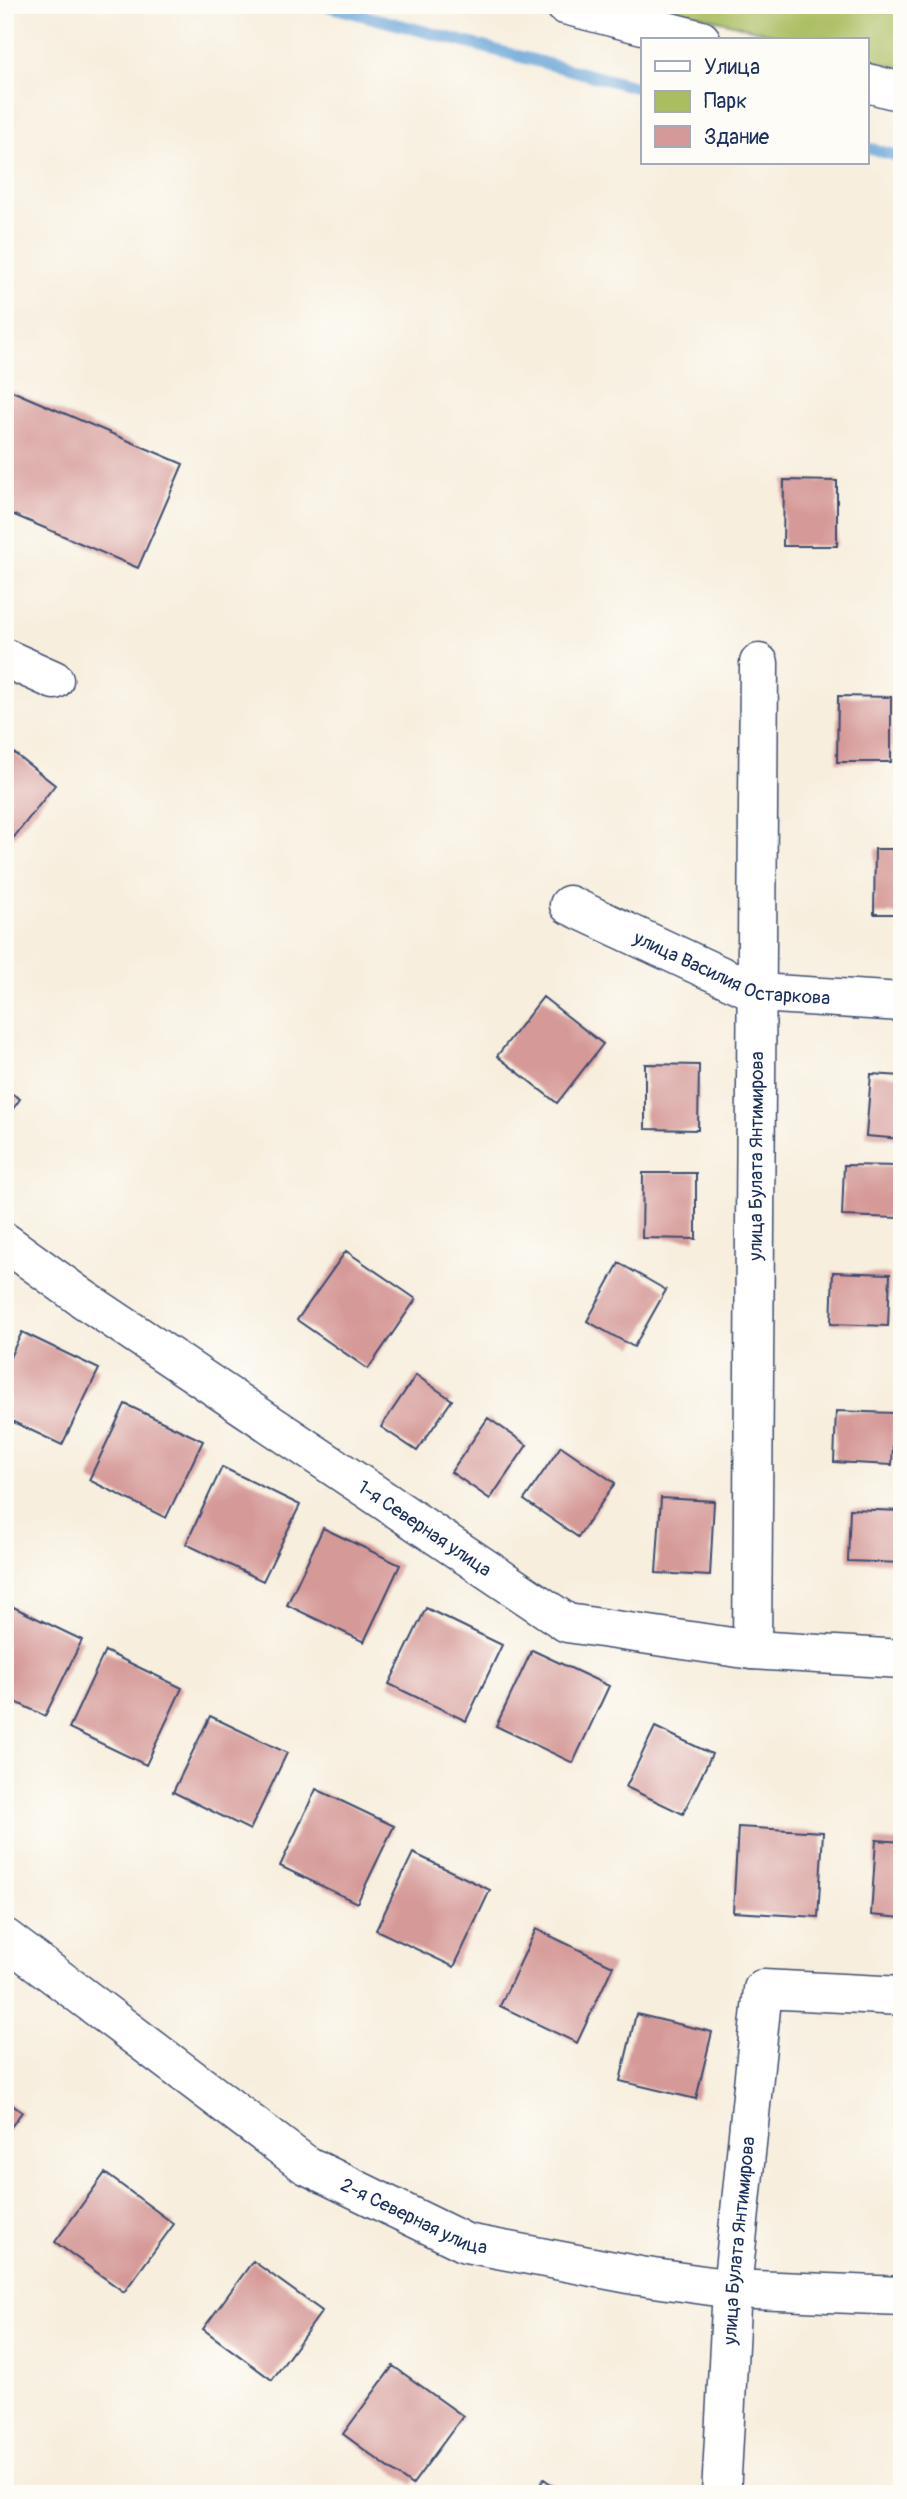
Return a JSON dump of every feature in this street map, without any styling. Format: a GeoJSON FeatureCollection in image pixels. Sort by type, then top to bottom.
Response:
{"type":"FeatureCollection","features":[{"type":"Feature","properties":{"kind":"street"},"geometry":{"type":"LineString","coordinates":[[565,5],[693,38]]}},
{"type":"Feature","properties":{"kind":"street"},"geometry":{"type":"LineString","coordinates":[[869,84],[902,92]]}},
{"type":"Feature","properties":{"kind":"street"},"geometry":{"type":"LineString","coordinates":[[5,658],[54,680]]}},
{"type":"Feature","properties":{"kind":"street","name":"улица Булата Янтимирова"},"geometry":{"type":"LineString","coordinates":[[752,1650],[759,663]]}},
{"type":"Feature","properties":{"kind":"street","name":"улица Василия Остаркова"},"geometry":{"type":"LineString","coordinates":[[569,905],[758,993],[902,1002]]}},
{"type":"Feature","properties":{"kind":"street","name":"1-я Северная улица"},"geometry":{"type":"LineString","coordinates":[[5,1242],[82,1298],[567,1623],[752,1650],[902,1659]]}},
{"type":"Feature","properties":{"kind":"street","name":"2-я Северная улица"},"geometry":{"type":"LineString","coordinates":[[5,1938],[306,2165],[466,2243],[640,2276],[732,2289],[902,2296]]}},
{"type":"Feature","properties":{"kind":"street","name":"улица Булата Янтимирова"},"geometry":{"type":"LineString","coordinates":[[721,2494],[732,2289],[763,1989],[902,1996]]}},
{"type":"Feature","properties":{"kind":"green space"},"geometry":{"type":"Polygon","coordinates":[[[660,5],[902,5],[902,68],[869,60],[869,38],[786,38],[660,5]]]}},
{"type":"Feature","properties":{"kind":"building"},"geometry":{"type":"Polygon","coordinates":[[[5,388],[183,464],[138,568],[5,511],[5,388]]]}},
{"type":"Feature","properties":{"kind":"building"},"geometry":{"type":"Polygon","coordinates":[[[784,480],[837,481],[837,546],[783,546],[784,480]]]}},
{"type":"Feature","properties":{"kind":"building"},"geometry":{"type":"Polygon","coordinates":[[[838,696],[891,697],[891,762],[837,762],[838,696]]]}},
{"type":"Feature","properties":{"kind":"building"},"geometry":{"type":"Polygon","coordinates":[[[5,746],[55,785],[14,837],[5,830],[5,746]]]}},
{"type":"Feature","properties":{"kind":"building"},"geometry":{"type":"Polygon","coordinates":[[[875,849],[902,849],[902,914],[874,914],[875,849]]]}},
{"type":"Feature","properties":{"kind":"building"},"geometry":{"type":"Polygon","coordinates":[[[543,997],[603,1044],[557,1103],[497,1056],[543,997]]]}},
{"type":"Feature","properties":{"kind":"building"},"geometry":{"type":"Polygon","coordinates":[[[645,1064],[699,1065],[698,1130],[645,1129],[645,1064]]]}},
{"type":"Feature","properties":{"kind":"building"},"geometry":{"type":"Polygon","coordinates":[[[871,1074],[902,1076],[902,1139],[866,1136],[871,1074]]]}},
{"type":"Feature","properties":{"kind":"building"},"geometry":{"type":"Polygon","coordinates":[[[5,1089],[20,1099],[5,1120],[5,1089]]]}},
{"type":"Feature","properties":{"kind":"building"},"geometry":{"type":"Polygon","coordinates":[[[844,1165],[901,1166],[899,1218],[842,1216],[844,1165]]]}},
{"type":"Feature","properties":{"kind":"building"},"geometry":{"type":"Polygon","coordinates":[[[643,1173],[696,1173],[696,1239],[642,1238],[643,1173]]]}},
{"type":"Feature","properties":{"kind":"building"},"geometry":{"type":"Polygon","coordinates":[[[346,1251],[416,1299],[368,1369],[297,1320],[346,1251]]]}},
{"type":"Feature","properties":{"kind":"building"},"geometry":{"type":"Polygon","coordinates":[[[619,1263],[666,1290],[634,1347],[587,1321],[619,1263]]]}},
{"type":"Feature","properties":{"kind":"building"},"geometry":{"type":"Polygon","coordinates":[[[833,1272],[890,1274],[888,1326],[831,1324],[833,1272]]]}},
{"type":"Feature","properties":{"kind":"building"},"geometry":{"type":"Polygon","coordinates":[[[22,1332],[99,1369],[62,1445],[5,1418],[5,1367],[22,1332]]]}},
{"type":"Feature","properties":{"kind":"building"},"geometry":{"type":"Polygon","coordinates":[[[416,1375],[452,1400],[417,1451],[381,1427],[416,1375]]]}},
{"type":"Feature","properties":{"kind":"building"},"geometry":{"type":"Polygon","coordinates":[[[125,1404],[203,1441],[166,1518],[89,1480],[125,1404]]]}},
{"type":"Feature","properties":{"kind":"building"},"geometry":{"type":"Polygon","coordinates":[[[836,1411],[894,1413],[892,1465],[834,1462],[836,1411]]]}},
{"type":"Feature","properties":{"kind":"building"},"geometry":{"type":"Polygon","coordinates":[[[488,1418],[527,1445],[490,1499],[451,1472],[488,1418]]]}},
{"type":"Feature","properties":{"kind":"building"},"geometry":{"type":"Polygon","coordinates":[[[561,1446],[615,1483],[578,1537],[524,1500],[561,1446]]]}},
{"type":"Feature","properties":{"kind":"building"},"geometry":{"type":"Polygon","coordinates":[[[222,1467],[300,1505],[263,1581],[186,1544],[222,1467]]]}},
{"type":"Feature","properties":{"kind":"building"},"geometry":{"type":"Polygon","coordinates":[[[661,1498],[714,1501],[710,1576],[656,1573],[661,1498]]]}},
{"type":"Feature","properties":{"kind":"building"},"geometry":{"type":"Polygon","coordinates":[[[850,1509],[902,1511],[902,1563],[848,1561],[850,1509]]]}},
{"type":"Feature","properties":{"kind":"building"},"geometry":{"type":"Polygon","coordinates":[[[323,1528],[400,1565],[364,1642],[287,1605],[323,1528]]]}},
{"type":"Feature","properties":{"kind":"building"},"geometry":{"type":"Polygon","coordinates":[[[5,1603],[82,1640],[45,1716],[5,1697],[5,1603]]]}},
{"type":"Feature","properties":{"kind":"building"},"geometry":{"type":"Polygon","coordinates":[[[426,1608],[502,1645],[466,1721],[389,1684],[426,1608]]]}},
{"type":"Feature","properties":{"kind":"building"},"geometry":{"type":"Polygon","coordinates":[[[532,1650],[609,1686],[573,1763],[496,1726],[532,1650]]]}},
{"type":"Feature","properties":{"kind":"building"},"geometry":{"type":"Polygon","coordinates":[[[105,1651],[182,1688],[146,1765],[69,1728],[105,1651]]]}},
{"type":"Feature","properties":{"kind":"building"},"geometry":{"type":"Polygon","coordinates":[[[210,1716],[287,1753],[250,1830],[173,1792],[210,1716]]]}},
{"type":"Feature","properties":{"kind":"building"},"geometry":{"type":"Polygon","coordinates":[[[655,1727],[712,1754],[683,1814],[626,1787],[655,1727]]]}},
{"type":"Feature","properties":{"kind":"building"},"geometry":{"type":"Polygon","coordinates":[[[316,1789],[394,1826],[357,1903],[280,1866],[316,1789]]]}},
{"type":"Feature","properties":{"kind":"building"},"geometry":{"type":"Polygon","coordinates":[[[738,1827],[823,1832],[818,1917],[733,1912],[738,1827]]]}},
{"type":"Feature","properties":{"kind":"building"},"geometry":{"type":"Polygon","coordinates":[[[876,1840],[902,1842],[902,1918],[871,1915],[876,1840]]]}},
{"type":"Feature","properties":{"kind":"building"},"geometry":{"type":"Polygon","coordinates":[[[413,1853],[490,1890],[454,1967],[376,1930],[413,1853]]]}},
{"type":"Feature","properties":{"kind":"building"},"geometry":{"type":"Polygon","coordinates":[[[536,1929],[613,1966],[577,2043],[500,2006],[536,1929]]]}},
{"type":"Feature","properties":{"kind":"building"},"geometry":{"type":"Polygon","coordinates":[[[636,2014],[712,2032],[696,2099],[620,2081],[636,2014]]]}},
{"type":"Feature","properties":{"kind":"building"},"geometry":{"type":"Polygon","coordinates":[[[5,2100],[22,2112],[5,2135],[5,2100]]]}},
{"type":"Feature","properties":{"kind":"building"},"geometry":{"type":"Polygon","coordinates":[[[105,2173],[174,2224],[124,2292],[55,2242],[105,2173]]]}},
{"type":"Feature","properties":{"kind":"building"},"geometry":{"type":"Polygon","coordinates":[[[253,2261],[322,2311],[272,2380],[203,2329],[253,2261]]]}},
{"type":"Feature","properties":{"kind":"building"},"geometry":{"type":"Polygon","coordinates":[[[393,2366],[463,2416],[412,2485],[343,2434],[393,2366]]]}},
{"type":"Feature","properties":{"kind":"building"},"geometry":{"type":"Polygon","coordinates":[[[544,2479],[564,2494],[533,2494],[544,2479]]]}},
{"type":"Feature","properties":{"kind":"waterway"},"geometry":{"type":"LineString","coordinates":[[324,5],[641,88]]}},
{"type":"Feature","properties":{"kind":"waterway"},"geometry":{"type":"LineString","coordinates":[[869,149],[902,157]]}}]}
